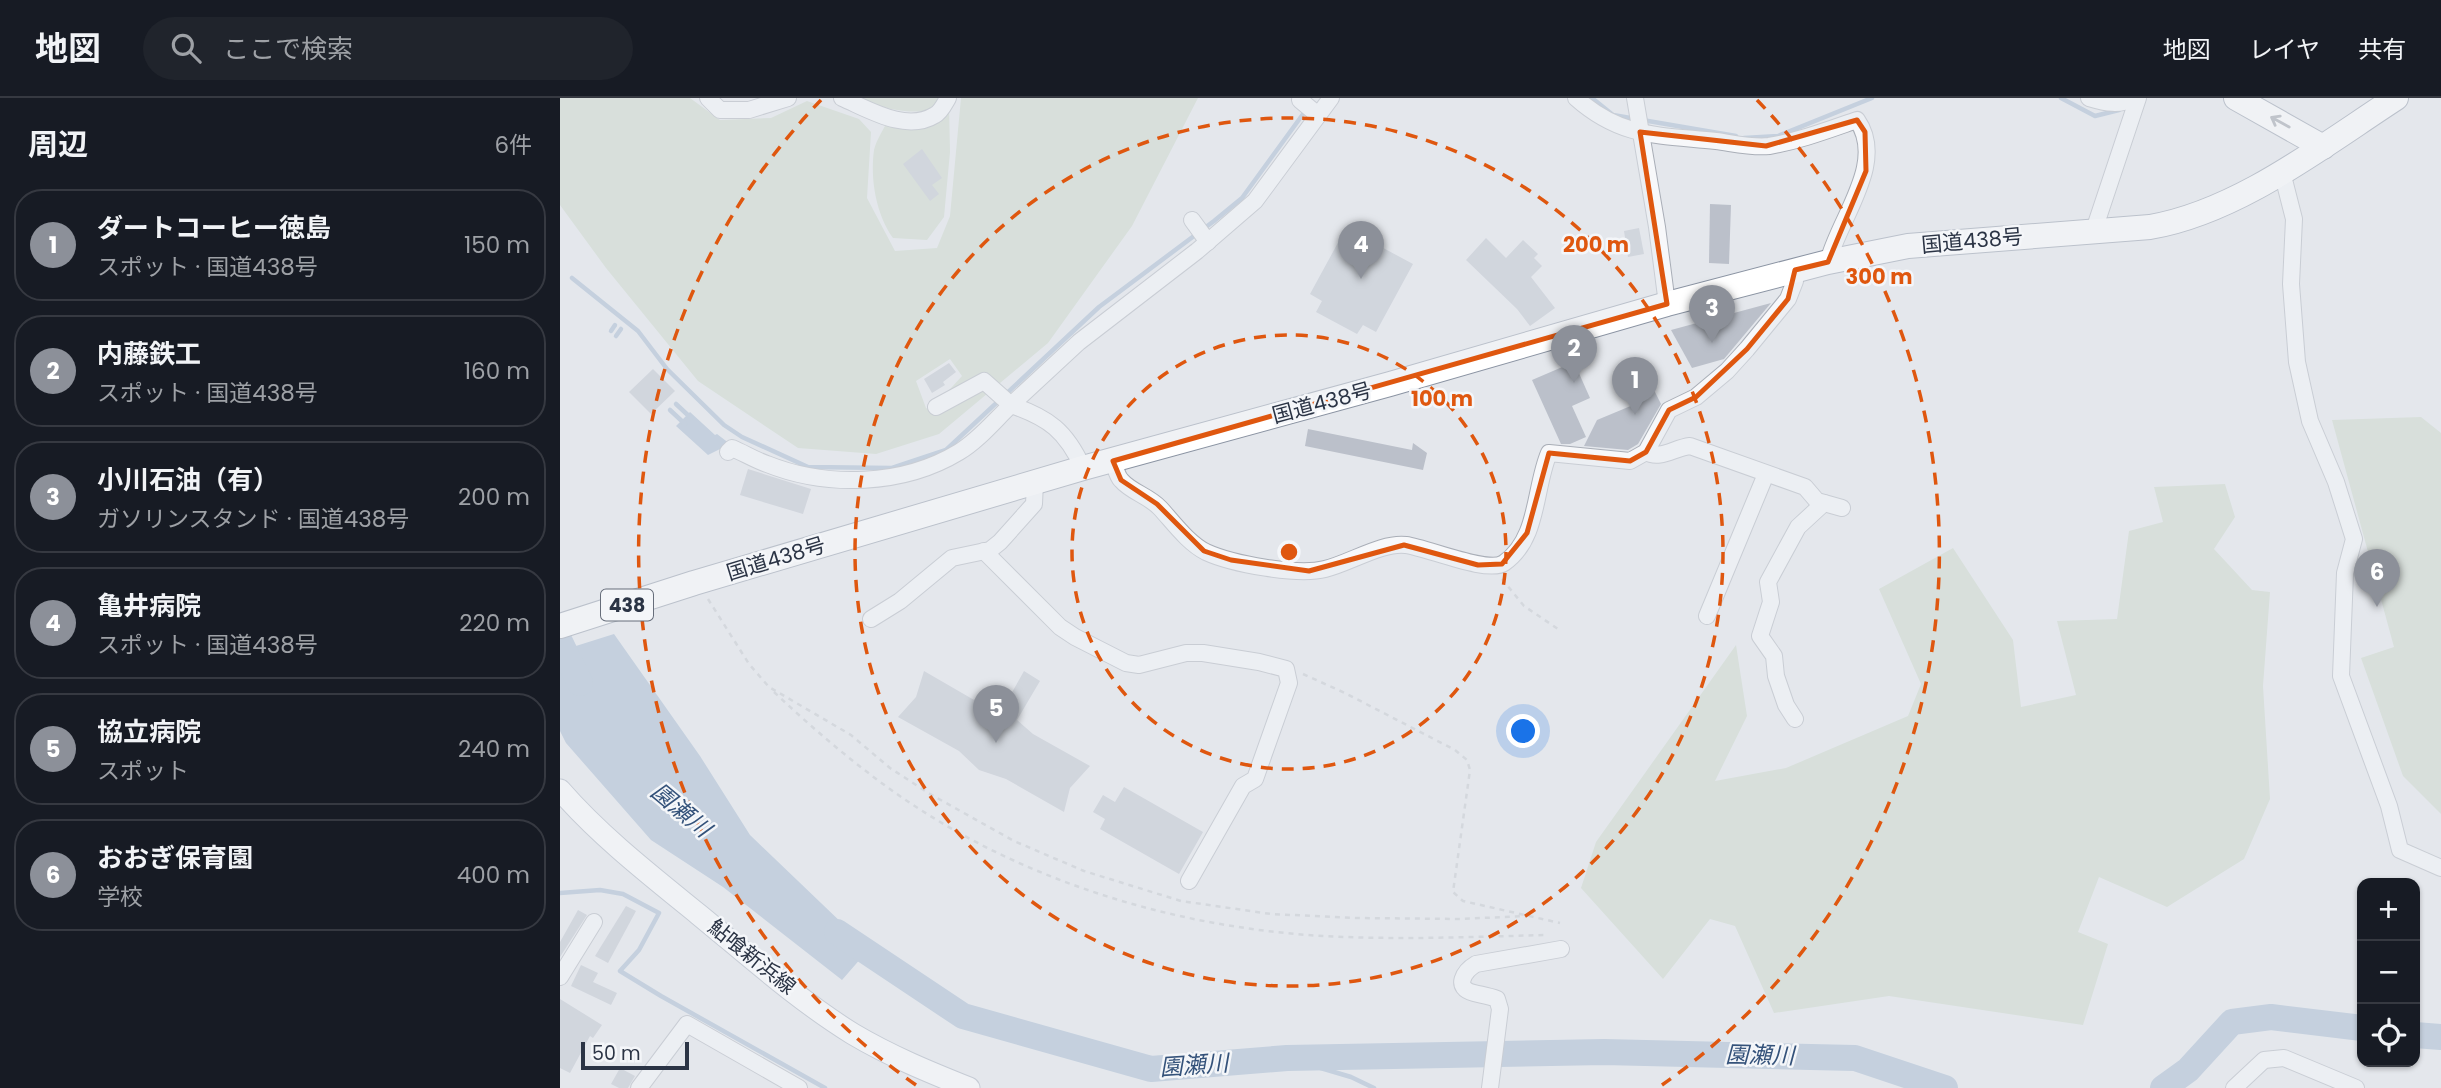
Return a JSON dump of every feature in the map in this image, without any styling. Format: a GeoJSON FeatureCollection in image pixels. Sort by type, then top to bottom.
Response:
{"type":"FeatureCollection","features":[{"type":"Feature","properties":{"kind":"highway"},"geometry":{"type":"LineString","coordinates":[[2236,98],[2323,147]]}},
{"type":"Feature","properties":{"kind":"highway","name":"国道438号"},"geometry":{"type":"LineString","coordinates":[[560,626],[696,582],[1083,468],[1828,261],[1908,246],[2150,227],[2176,222],[2205,212],[2282,172],[2323,147],[2388,100]]}},
{"type":"Feature","properties":{"kind":"main road","name":"鮎喰新浜線"},"geometry":{"type":"LineString","coordinates":[[560,789],[575,807],[657,881],[793,992],[853,1034],[910,1064],[969,1088]]}},
{"type":"Feature","properties":{"kind":"street"},"geometry":{"type":"LineString","coordinates":[[708,98],[720,110],[749,110],[788,98]]}},
{"type":"Feature","properties":{"kind":"street"},"geometry":{"type":"LineString","coordinates":[[842,98],[884,118],[920,121],[937,114],[948,98]]}},
{"type":"Feature","properties":{"kind":"street"},"geometry":{"type":"LineString","coordinates":[[728,452],[732,448],[767,465],[811,477],[853,482],[915,472],[960,452],[1009,402],[1079,342],[1208,242],[1255,201],[1331,98]]}},
{"type":"Feature","properties":{"kind":"street"},"geometry":{"type":"LineString","coordinates":[[1576,98],[1594,114],[1612,124],[1640,132],[1766,146],[1800,140],[1857,120],[1865,132],[1866,171],[1832,246],[1828,261]]}},
{"type":"Feature","properties":{"kind":"street"},"geometry":{"type":"LineString","coordinates":[[2089,98],[2106,103],[2125,103],[2137,98]]}},
{"type":"Feature","properties":{"kind":"street"},"geometry":{"type":"LineString","coordinates":[[2094,230],[2137,98]]}},
{"type":"Feature","properties":{"kind":"street"},"geometry":{"type":"LineString","coordinates":[[1300,100],[1318,115]]}},
{"type":"Feature","properties":{"kind":"street"},"geometry":{"type":"LineString","coordinates":[[1636,102],[1667,304]]}},
{"type":"Feature","properties":{"kind":"street"},"geometry":{"type":"LineString","coordinates":[[2282,172],[2294,219],[2291,284],[2297,362],[2310,421],[2336,482],[2354,539],[2345,573],[2341,676],[2389,806],[2400,850],[2441,868]]}},
{"type":"Feature","properties":{"kind":"street"},"geometry":{"type":"LineString","coordinates":[[1192,220],[1208,242]]}},
{"type":"Feature","properties":{"kind":"street"},"geometry":{"type":"LineString","coordinates":[[1113,461],[1121,480],[1157,504],[1183,534],[1204,551],[1231,560],[1291,572],[1309,571],[1325,569],[1390,547],[1404,545],[1436,551],[1478,565],[1497,566],[1518,549],[1527,533],[1534,515],[1542,470],[1549,453],[1630,461],[1646,452],[1669,410],[1696,397],[1727,371],[1747,349],[1788,299],[1795,281],[1795,271]]}},
{"type":"Feature","properties":{"kind":"street"},"geometry":{"type":"LineString","coordinates":[[936,407],[984,381],[1009,402],[1051,423],[1074,450],[1083,468]]}},
{"type":"Feature","properties":{"kind":"street"},"geometry":{"type":"LineString","coordinates":[[1646,452],[1653,456],[1662,455],[1679,447],[1690,446],[1805,487],[1817,501],[1842,508]]}},
{"type":"Feature","properties":{"kind":"street"},"geometry":{"type":"LineString","coordinates":[[1707,617],[1766,474]]}},
{"type":"Feature","properties":{"kind":"street"},"geometry":{"type":"LineString","coordinates":[[871,619],[900,601],[952,558],[990,550],[1000,542],[1034,504],[1035,482]]}},
{"type":"Feature","properties":{"kind":"street"},"geometry":{"type":"LineString","coordinates":[[1795,719],[1786,705],[1776,676],[1774,656],[1760,636],[1771,602],[1768,582],[1798,527],[1824,503]]}},
{"type":"Feature","properties":{"kind":"street"},"geometry":{"type":"LineString","coordinates":[[984,551],[1060,627],[1126,663],[1139,665],[1186,653],[1203,653],[1286,669],[1289,683],[1255,779],[1243,786],[1189,881]]}},
{"type":"Feature","properties":{"kind":"street"},"geometry":{"type":"LineString","coordinates":[[560,977],[594,922]]}},
{"type":"Feature","properties":{"kind":"street"},"geometry":{"type":"LineString","coordinates":[[1490,1088],[1500,1009],[1497,999],[1468,990],[1462,984],[1462,976],[1476,964],[1556,942]]}},
{"type":"Feature","properties":{"kind":"street"},"geometry":{"type":"LineString","coordinates":[[639,1088],[687,1024],[799,1088]]}},
{"type":"Feature","properties":{"kind":"street"},"geometry":{"type":"LineString","coordinates":[[2235,1088],[2264,1060],[2284,1058],[2356,1088]]}},
{"type":"Feature","properties":{"kind":"path"},"geometry":{"type":"LineString","coordinates":[[1497,566],[1507,588],[1524,607],[1558,629]]}},
{"type":"Feature","properties":{"kind":"path"},"geometry":{"type":"LineString","coordinates":[[696,582],[749,664],[812,728],[895,792],[1012,860],[1072,884],[1201,921],[1263,930],[1357,937],[1556,942]]}},
{"type":"Feature","properties":{"kind":"path"},"geometry":{"type":"LineString","coordinates":[[1286,669],[1345,693],[1455,750],[1467,760],[1470,770],[1453,892],[1462,901],[1560,923]]}},
{"type":"Feature","properties":{"kind":"path"},"geometry":{"type":"LineString","coordinates":[[769,687],[851,735],[890,768],[930,794],[1014,841],[1084,871],[1181,901],[1271,914],[1357,918],[1460,919],[1526,916]]}},
{"type":"Feature","properties":{"kind":"highlighted area"},"geometry":{"type":"Polygon","coordinates":[[[1857,120],[1865,132],[1866,171],[1828,262],[1795,270],[1788,299],[1747,349],[1696,397],[1669,410],[1646,452],[1630,461],[1549,453],[1527,533],[1502,564],[1478,565],[1404,545],[1309,571],[1231,560],[1204,551],[1157,504],[1121,480],[1113,461],[1667,304],[1640,132],[1766,146],[1857,120]]]}},
{"type":"Feature","properties":{"kind":"green space"},"geometry":{"type":"Polygon","coordinates":[[[560,98],[690,98],[720,120],[771,118],[807,101],[859,119],[871,132],[867,198],[895,251],[937,248],[950,216],[961,98],[1198,98],[1132,226],[1048,343],[939,434],[876,454],[798,448],[698,381],[606,268],[560,205],[560,98]],[[950,359],[916,381],[926,408],[933,412],[962,376],[950,359]]]}},
{"type":"Feature","properties":{"kind":"green space"},"geometry":{"type":"Polygon","coordinates":[[[861,98],[943,98],[931,111],[921,112],[895,110],[861,98]]]}},
{"type":"Feature","properties":{"kind":"green space"},"geometry":{"type":"Polygon","coordinates":[[[949,106],[950,152],[944,217],[927,240],[893,238],[882,218],[876,196],[873,161],[876,143],[886,124],[949,106]]]}},
{"type":"Feature","properties":{"kind":"green space"},"geometry":{"type":"Polygon","coordinates":[[[2421,417],[2441,433],[2441,814],[2403,776],[2361,658],[2394,647],[2332,420],[2421,417]]]}},
{"type":"Feature","properties":{"kind":"green space"},"geometry":{"type":"Polygon","coordinates":[[[2225,484],[2235,517],[2214,549],[2252,590],[2270,592],[2263,686],[2270,799],[2244,859],[2167,907],[2099,877],[2078,932],[2108,944],[2083,1025],[1889,996],[1774,1013],[1735,926],[1710,919],[1663,979],[1581,888],[1596,842],[1736,645],[1747,716],[1715,781],[1786,768],[1908,716],[1921,684],[1879,589],[1953,548],[2013,640],[2021,707],[2076,695],[2057,621],[2117,619],[2129,531],[2163,522],[2154,487],[2225,484]]]}},
{"type":"Feature","properties":{"kind":"water"},"geometry":{"type":"Polygon","coordinates":[[[690,412],[715,435],[730,444],[708,455],[676,426],[690,412]]]}},
{"type":"Feature","properties":{"kind":"water"},"geometry":{"type":"Polygon","coordinates":[[[614,634],[700,756],[750,835],[869,949],[842,980],[723,887],[651,840],[566,743],[560,731],[560,651],[614,634]]]}},
{"type":"Feature","properties":{"kind":"building"},"geometry":{"type":"Polygon","coordinates":[[[922,149],[942,178],[932,185],[939,194],[930,201],[903,164],[922,149]]]}},
{"type":"Feature","properties":{"kind":"building"},"geometry":{"type":"Polygon","coordinates":[[[1710,204],[1731,205],[1729,264],[1709,263],[1710,204]]]}},
{"type":"Feature","properties":{"kind":"building"},"geometry":{"type":"Polygon","coordinates":[[[1346,228],[1413,264],[1376,332],[1363,325],[1357,334],[1316,312],[1322,301],[1310,294],[1346,228]]]}},
{"type":"Feature","properties":{"kind":"building"},"geometry":{"type":"Polygon","coordinates":[[[1639,228],[1644,254],[1628,257],[1624,231],[1639,228]]]}},
{"type":"Feature","properties":{"kind":"building"},"geometry":{"type":"Polygon","coordinates":[[[1486,238],[1506,258],[1523,240],[1538,254],[1534,258],[1542,266],[1531,277],[1555,308],[1530,326],[1517,309],[1466,260],[1486,238]]]}},
{"type":"Feature","properties":{"kind":"building"},"geometry":{"type":"Polygon","coordinates":[[[1771,303],[1724,359],[1692,368],[1671,330],[1771,303]]]}},
{"type":"Feature","properties":{"kind":"building"},"geometry":{"type":"Polygon","coordinates":[[[1574,362],[1590,398],[1572,406],[1586,437],[1570,444],[1561,444],[1532,380],[1574,362]]]}},
{"type":"Feature","properties":{"kind":"building"},"geometry":{"type":"Polygon","coordinates":[[[949,363],[956,372],[943,382],[945,385],[932,393],[924,379],[949,363]]]}},
{"type":"Feature","properties":{"kind":"building"},"geometry":{"type":"Polygon","coordinates":[[[653,369],[675,391],[651,414],[629,392],[653,369]]]}},
{"type":"Feature","properties":{"kind":"building"},"geometry":{"type":"Polygon","coordinates":[[[1650,382],[1661,404],[1638,444],[1628,450],[1584,446],[1597,420],[1633,405],[1628,393],[1650,382]]]}},
{"type":"Feature","properties":{"kind":"building"},"geometry":{"type":"Polygon","coordinates":[[[1308,429],[1412,450],[1413,443],[1427,453],[1423,470],[1305,446],[1308,429]]]}},
{"type":"Feature","properties":{"kind":"building"},"geometry":{"type":"Polygon","coordinates":[[[748,469],[811,489],[803,514],[740,495],[748,469]]]}},
{"type":"Feature","properties":{"kind":"building"},"geometry":{"type":"Polygon","coordinates":[[[924,671],[981,704],[1001,712],[1024,671],[1040,681],[1017,720],[1033,734],[1090,766],[1070,788],[1064,812],[1006,779],[979,770],[959,751],[898,717],[916,697],[924,671]]]}},
{"type":"Feature","properties":{"kind":"building"},"geometry":{"type":"Polygon","coordinates":[[[1124,787],[1203,832],[1179,874],[1100,829],[1105,819],[1093,812],[1103,795],[1115,802],[1124,787]]]}},
{"type":"Feature","properties":{"kind":"building"},"geometry":{"type":"Polygon","coordinates":[[[626,906],[636,911],[608,963],[595,956],[626,906]]]}},
{"type":"Feature","properties":{"kind":"building"},"geometry":{"type":"Polygon","coordinates":[[[578,910],[587,915],[560,957],[560,942],[578,910]]]}},
{"type":"Feature","properties":{"kind":"building"},"geometry":{"type":"Polygon","coordinates":[[[581,965],[598,973],[593,982],[617,993],[611,1005],[571,986],[581,965]]]}},
{"type":"Feature","properties":{"kind":"building"},"geometry":{"type":"Polygon","coordinates":[[[560,999],[602,1025],[593,1038],[590,1036],[570,1073],[560,1068],[560,999]]]}},
{"type":"Feature","properties":{"kind":"building"},"geometry":{"type":"Polygon","coordinates":[[[620,1068],[635,1076],[628,1088],[611,1084],[620,1068]]]}},
{"type":"Feature","properties":{"kind":"waterway"},"geometry":{"type":"LineString","coordinates":[[1592,98],[1613,115],[1736,136]]}},
{"type":"Feature","properties":{"kind":"waterway"},"geometry":{"type":"LineString","coordinates":[[1744,138],[1778,136],[1872,98]]}},
{"type":"Feature","properties":{"kind":"waterway"},"geometry":{"type":"LineString","coordinates":[[2061,98],[2095,116],[2119,110]]}},
{"type":"Feature","properties":{"kind":"waterway"},"geometry":{"type":"LineString","coordinates":[[572,278],[638,331],[667,369],[724,425],[742,437],[808,467],[892,468],[946,450],[1099,307],[1242,198],[1306,110]]}},
{"type":"Feature","properties":{"kind":"waterway"},"geometry":{"type":"LineString","coordinates":[[611,331],[615,325]]}},
{"type":"Feature","properties":{"kind":"waterway"},"geometry":{"type":"LineString","coordinates":[[616,336],[621,329]]}},
{"type":"Feature","properties":{"kind":"waterway"},"geometry":{"type":"LineString","coordinates":[[676,404],[691,418]]}},
{"type":"Feature","properties":{"kind":"waterway"},"geometry":{"type":"LineString","coordinates":[[670,410],[685,424]]}},
{"type":"Feature","properties":{"kind":"waterway","name":"園瀬川"},"geometry":{"type":"LineString","coordinates":[[560,642],[580,683]]}},
{"type":"Feature","properties":{"kind":"waterway"},"geometry":{"type":"LineString","coordinates":[[560,893],[600,890],[623,894],[659,913],[639,950],[620,971],[825,1088]]}},
{"type":"Feature","properties":{"kind":"waterway","name":"園瀬川"},"geometry":{"type":"LineString","coordinates":[[837,932],[963,1016],[1151,1069],[1287,1058],[1604,1052],[1855,1058],[1945,1088]]}},
{"type":"Feature","properties":{"kind":"waterway","name":"園瀬川"},"geometry":{"type":"LineString","coordinates":[[2163,1088],[2188,1070],[2232,1022],[2271,1017],[2357,1027]]}},
{"type":"Feature","properties":{"kind":"waterway","name":"園瀬川"},"geometry":{"type":"LineString","coordinates":[[2420,1035],[2441,1037]]}},
{"type":"Feature","properties":{"kind":"waterway"},"geometry":{"type":"LineString","coordinates":[[1287,1058],[1351,1077],[1374,1088]]}},
{"type":"Feature","properties":{"kind":"place","name":"亀井病院"},"geometry":{"type":"Point","coordinates":[1361,279]}},
{"type":"Feature","properties":{"kind":"place","name":"小川石油（有）"},"geometry":{"type":"Point","coordinates":[1712,343]}},
{"type":"Feature","properties":{"kind":"place","name":"内藤鉄工"},"geometry":{"type":"Point","coordinates":[1574,383]}},
{"type":"Feature","properties":{"kind":"place","name":"ダートコーヒー徳島"},"geometry":{"type":"Point","coordinates":[1635,415]}},
{"type":"Feature","properties":{"kind":"place","name":"おおぎ保育園"},"geometry":{"type":"Point","coordinates":[2377,607]}},
{"type":"Feature","properties":{"kind":"place","name":"協立病院"},"geometry":{"type":"Point","coordinates":[996,743]}}]}
